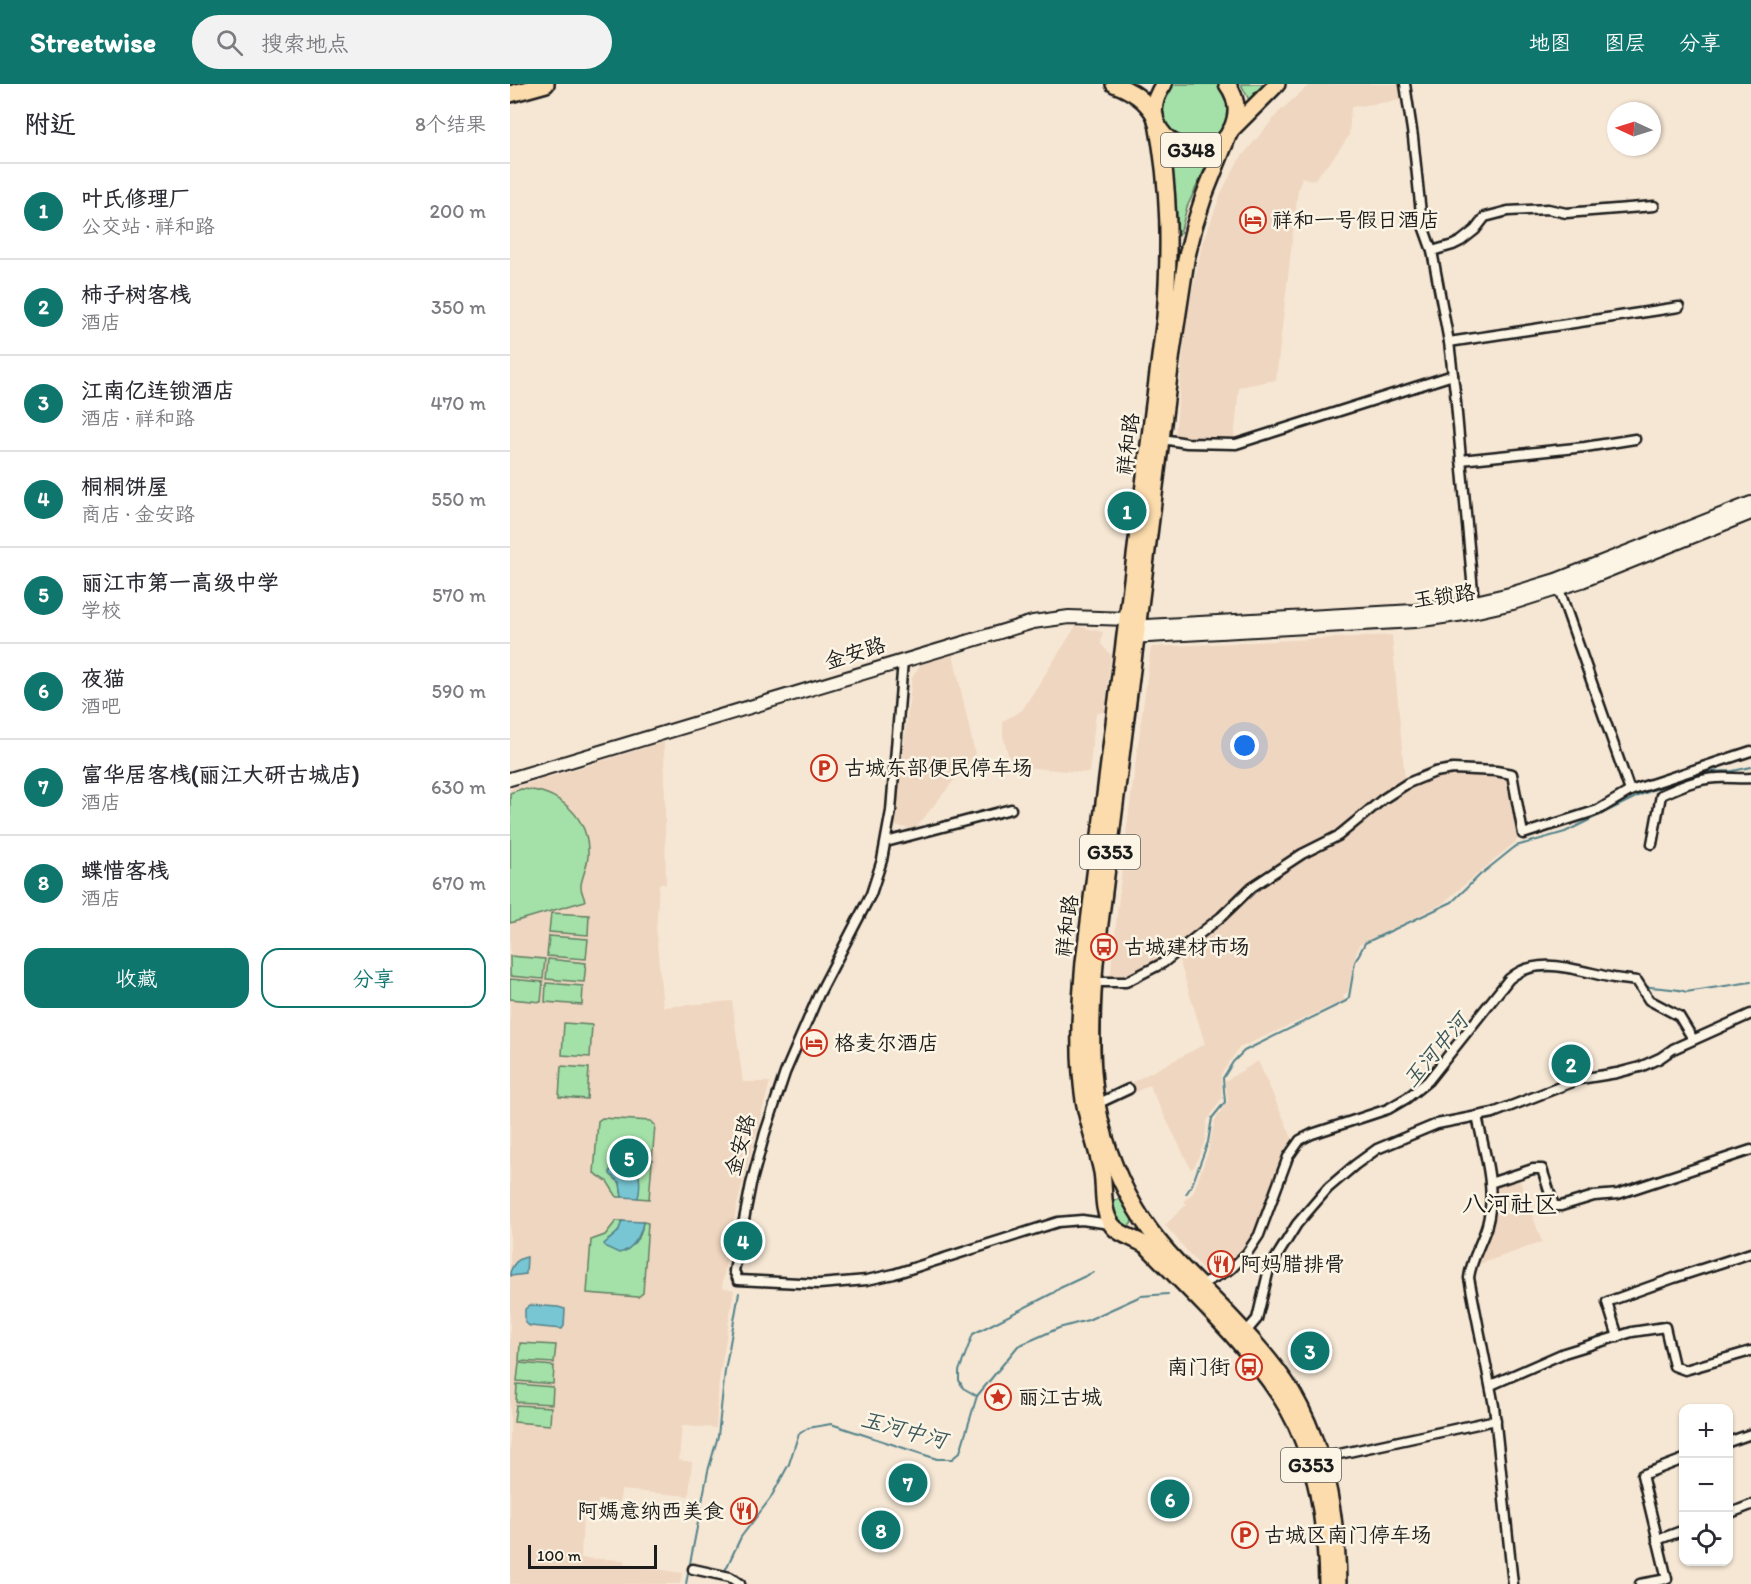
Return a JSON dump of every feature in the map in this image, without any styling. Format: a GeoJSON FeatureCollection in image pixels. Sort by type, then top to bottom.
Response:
{"type":"FeatureCollection","features":[{"type":"Feature","properties":{"kind":"highway"},"geometry":{"type":"LineString","coordinates":[[510,94],[546,84]]}},
{"type":"Feature","properties":{"kind":"highway","name":"G348"},"geometry":{"type":"LineString","coordinates":[[1114,84],[1136,94],[1147,104],[1160,130],[1170,142],[1191,150],[1206,149],[1220,142],[1277,84]]}},
{"type":"Feature","properties":{"kind":"highway","name":"G348"},"geometry":{"type":"LineString","coordinates":[[1156,120],[1156,101],[1164,84]]}},
{"type":"Feature","properties":{"kind":"highway","name":"G348"},"geometry":{"type":"LineString","coordinates":[[1227,84],[1233,95],[1236,110],[1230,131]]}},
{"type":"Feature","properties":{"kind":"highway","name":"祥和路"},"geometry":{"type":"LineString","coordinates":[[1156,120],[1168,194],[1167,282],[1094,982],[1091,1047],[1093,1081],[1108,1150],[1126,1191],[1143,1220],[1156,1239],[1245,1333],[1290,1390],[1309,1426],[1321,1458],[1332,1510],[1338,1584]]}},
{"type":"Feature","properties":{"kind":"highway","name":"祥和路"},"geometry":{"type":"LineString","coordinates":[[1111,1224],[1106,1214],[1102,1173],[1083,1092],[1079,1021],[1084,962],[1188,252],[1198,212],[1230,131]]}},
{"type":"Feature","properties":{"kind":"highway"},"geometry":{"type":"LineString","coordinates":[[1105,1200],[1114,1193],[1126,1191]]}},
{"type":"Feature","properties":{"kind":"highway"},"geometry":{"type":"LineString","coordinates":[[1129,1236],[1138,1232],[1143,1220]]}},
{"type":"Feature","properties":{"kind":"highway","name":"G353"},"geometry":{"type":"LineString","coordinates":[[1111,1224],[1114,1229],[1147,1246],[1244,1347],[1281,1396],[1298,1430],[1314,1473],[1323,1530],[1327,1584]]}},
{"type":"Feature","properties":{"kind":"street"},"geometry":{"type":"LineString","coordinates":[[1405,84],[1422,223],[1432,252],[1449,342],[1474,602]]}},
{"type":"Feature","properties":{"kind":"street"},"geometry":{"type":"LineString","coordinates":[[1432,252],[1461,241],[1475,230],[1485,217],[1508,212],[1548,209],[1566,213],[1654,206]]}},
{"type":"Feature","properties":{"kind":"street"},"geometry":{"type":"LineString","coordinates":[[1449,342],[1679,307]]}},
{"type":"Feature","properties":{"kind":"street"},"geometry":{"type":"LineString","coordinates":[[1162,439],[1187,443],[1236,444],[1453,375]]}},
{"type":"Feature","properties":{"kind":"street"},"geometry":{"type":"LineString","coordinates":[[1461,460],[1585,447],[1635,439]]}},
{"type":"Feature","properties":{"kind":"street","name":"玉锁路"},"geometry":{"type":"LineString","coordinates":[[1131,629],[1414,611],[1474,602],[1526,590],[1578,572],[1751,503]]}},
{"type":"Feature","properties":{"kind":"street","name":"玉锁路"},"geometry":{"type":"LineString","coordinates":[[1131,629],[1415,621],[1489,609],[1559,589],[1751,513]]}},
{"type":"Feature","properties":{"kind":"street"},"geometry":{"type":"LineString","coordinates":[[1559,589],[1630,791]]}},
{"type":"Feature","properties":{"kind":"street","name":"金安路"},"geometry":{"type":"LineString","coordinates":[[510,779],[1021,625],[1046,619],[1069,617],[1131,629]]}},
{"type":"Feature","properties":{"kind":"street","name":"金安路"},"geometry":{"type":"LineString","coordinates":[[903,660],[891,811],[886,842],[871,894],[808,1017],[784,1073],[772,1108],[744,1217],[734,1271],[738,1280],[819,1284],[867,1280],[894,1274],[1058,1222],[1082,1220],[1111,1224]]}},
{"type":"Feature","properties":{"kind":"street"},"geometry":{"type":"LineString","coordinates":[[1094,982],[1126,982],[1163,963],[1221,917],[1252,887],[1302,854],[1338,836],[1396,790],[1428,774],[1453,769],[1512,774],[1523,834],[1598,810],[1630,791],[1751,751]]}},
{"type":"Feature","properties":{"kind":"street"},"geometry":{"type":"LineString","coordinates":[[1652,844],[1661,795],[1699,780],[1751,778]]}},
{"type":"Feature","properties":{"kind":"street"},"geometry":{"type":"LineString","coordinates":[[886,842],[1011,809]]}},
{"type":"Feature","properties":{"kind":"street"},"geometry":{"type":"LineString","coordinates":[[1200,1286],[1231,1269],[1247,1253],[1259,1236],[1288,1157],[1295,1145],[1312,1134],[1388,1109],[1414,1093],[1428,1081],[1509,979],[1527,968],[1553,966],[1637,981],[1649,1000],[1679,1016],[1693,1039]]}},
{"type":"Feature","properties":{"kind":"street"},"geometry":{"type":"LineString","coordinates":[[1245,1333],[1257,1319],[1269,1269],[1296,1224],[1328,1188],[1354,1165],[1377,1149],[1437,1124],[1493,1113],[1580,1079],[1640,1067],[1693,1039],[1751,1014]]}},
{"type":"Feature","properties":{"kind":"street"},"geometry":{"type":"LineString","coordinates":[[1097,1104],[1129,1089]]}},
{"type":"Feature","properties":{"kind":"street"},"geometry":{"type":"LineString","coordinates":[[1477,1116],[1490,1183],[1490,1204],[1487,1226],[1472,1262],[1469,1278],[1491,1385],[1513,1584]]}},
{"type":"Feature","properties":{"kind":"street"},"geometry":{"type":"LineString","coordinates":[[1490,1183],[1533,1169],[1542,1169],[1554,1206],[1561,1206],[1588,1197],[1618,1194],[1751,1150]]}},
{"type":"Feature","properties":{"kind":"street"},"geometry":{"type":"LineString","coordinates":[[1618,1337],[1607,1302],[1751,1253]]}},
{"type":"Feature","properties":{"kind":"street"},"geometry":{"type":"LineString","coordinates":[[1491,1385],[1564,1353],[1618,1337],[1665,1327],[1674,1366],[1682,1370],[1751,1351]]}},
{"type":"Feature","properties":{"kind":"street"},"geometry":{"type":"LineString","coordinates":[[1321,1458],[1496,1420]]}},
{"type":"Feature","properties":{"kind":"street"},"geometry":{"type":"LineString","coordinates":[[1733,1440],[1751,1434]]}},
{"type":"Feature","properties":{"kind":"street"},"geometry":{"type":"LineString","coordinates":[[1640,1584],[1666,1579],[1641,1475],[1679,1461]]}},
{"type":"Feature","properties":{"kind":"street"},"geometry":{"type":"LineString","coordinates":[[1733,1512],[1751,1505]]}},
{"type":"Feature","properties":{"kind":"street"},"geometry":{"type":"LineString","coordinates":[[1657,1540],[1679,1532]]}},
{"type":"Feature","properties":{"kind":"street"},"geometry":{"type":"LineString","coordinates":[[693,1569],[729,1577],[740,1584]]}},
{"type":"Feature","properties":{"kind":"shaded area","name":"祥和一号假日酒店"},"geometry":{"type":"Polygon","coordinates":[[[1310,84],[1400,84],[1403,100],[1351,107],[1349,136],[1313,181],[1302,177],[1298,190],[1276,380],[1239,387],[1234,441],[1175,435],[1187,314],[1202,246],[1221,193],[1238,161],[1279,112],[1310,84]]]}},
{"type":"Feature","properties":{"kind":"shaded area"},"geometry":{"type":"Polygon","coordinates":[[[1076,626],[1103,632],[1101,644],[1111,655],[1105,712],[1096,713],[1089,773],[1011,766],[1003,736],[1003,721],[1022,710],[1076,626]]]}},
{"type":"Feature","properties":{"kind":"shaded area"},"geometry":{"type":"Polygon","coordinates":[[[1392,635],[1405,780],[1379,793],[1337,834],[1276,866],[1165,957],[1129,980],[1110,979],[1124,849],[1151,647],[1392,635]]]}},
{"type":"Feature","properties":{"kind":"shaded area"},"geometry":{"type":"Polygon","coordinates":[[[953,654],[975,754],[915,829],[894,826],[912,678],[921,664],[953,654]]]}},
{"type":"Feature","properties":{"kind":"shaded area"},"geometry":{"type":"Polygon","coordinates":[[[664,742],[666,884],[659,884],[656,932],[663,1007],[732,1001],[743,1082],[770,1082],[739,1197],[722,1287],[734,1290],[719,1381],[716,1428],[682,1426],[679,1460],[692,1462],[689,1496],[621,1490],[620,1502],[598,1500],[597,1517],[583,1516],[581,1558],[624,1560],[624,1564],[682,1573],[680,1584],[510,1584],[510,789],[664,742]]]}},
{"type":"Feature","properties":{"kind":"shaded area"},"geometry":{"type":"Polygon","coordinates":[[[1453,773],[1484,773],[1507,778],[1520,838],[1442,904],[1359,945],[1348,992],[1343,995],[1345,1000],[1239,1048],[1221,1074],[1222,1098],[1207,1121],[1205,1140],[1195,1166],[1191,1169],[1149,1085],[1134,1093],[1129,1084],[1205,1044],[1178,956],[1300,858],[1351,831],[1391,798],[1423,780],[1453,773]]]}},
{"type":"Feature","properties":{"kind":"shaded area"},"geometry":{"type":"Polygon","coordinates":[[[1258,1061],[1293,1140],[1271,1195],[1260,1231],[1231,1265],[1209,1277],[1165,1225],[1187,1204],[1184,1201],[1193,1193],[1208,1152],[1215,1120],[1228,1101],[1225,1081],[1258,1061]]]}},
{"type":"Feature","properties":{"kind":"shaded area"},"geometry":{"type":"Polygon","coordinates":[[[1518,1175],[1542,1242],[1480,1264],[1476,1254],[1490,1217],[1500,1213],[1493,1184],[1518,1175]]]}},
{"type":"Feature","properties":{"kind":"green space"},"geometry":{"type":"Polygon","coordinates":[[[1174,84],[1218,84],[1227,95],[1230,108],[1228,118],[1219,134],[1206,142],[1192,143],[1179,138],[1168,128],[1162,115],[1164,100],[1174,84]]]}},
{"type":"Feature","properties":{"kind":"green space"},"geometry":{"type":"Polygon","coordinates":[[[1241,84],[1267,84],[1252,101],[1249,100],[1241,84]]]}},
{"type":"Feature","properties":{"kind":"green space"},"geometry":{"type":"Polygon","coordinates":[[[1171,160],[1206,166],[1187,207],[1178,236],[1170,162],[1171,160]]]}},
{"type":"Feature","properties":{"kind":"green space"},"geometry":{"type":"Polygon","coordinates":[[[521,789],[548,794],[570,808],[578,818],[587,842],[588,860],[581,884],[585,901],[510,923],[510,793],[521,789]]]}},
{"type":"Feature","properties":{"kind":"green space"},"geometry":{"type":"Polygon","coordinates":[[[551,913],[589,915],[588,935],[549,932],[551,913]]]}},
{"type":"Feature","properties":{"kind":"green space"},"geometry":{"type":"Polygon","coordinates":[[[549,936],[588,939],[586,959],[547,956],[549,936]]]}},
{"type":"Feature","properties":{"kind":"green space"},"geometry":{"type":"Polygon","coordinates":[[[510,956],[545,959],[543,979],[510,976],[510,956]]]}},
{"type":"Feature","properties":{"kind":"green space"},"geometry":{"type":"Polygon","coordinates":[[[548,959],[586,963],[584,982],[546,979],[548,959]]]}},
{"type":"Feature","properties":{"kind":"green space"},"geometry":{"type":"Polygon","coordinates":[[[510,979],[543,982],[541,1002],[510,999],[510,979]]]}},
{"type":"Feature","properties":{"kind":"green space"},"geometry":{"type":"Polygon","coordinates":[[[546,983],[583,986],[582,1005],[545,1002],[546,983]]]}},
{"type":"Feature","properties":{"kind":"green space"},"geometry":{"type":"Polygon","coordinates":[[[564,1023],[592,1025],[590,1057],[562,1055],[564,1023]]]}},
{"type":"Feature","properties":{"kind":"green space"},"geometry":{"type":"Polygon","coordinates":[[[561,1066],[589,1068],[587,1099],[559,1097],[561,1066]]]}},
{"type":"Feature","properties":{"kind":"green space"},"geometry":{"type":"Polygon","coordinates":[[[602,1118],[651,1121],[655,1125],[649,1199],[638,1198],[639,1185],[635,1163],[627,1152],[621,1149],[611,1164],[611,1174],[620,1183],[622,1197],[617,1197],[607,1181],[594,1173],[598,1121],[602,1118]]]}},
{"type":"Feature","properties":{"kind":"green space"},"geometry":{"type":"Polygon","coordinates":[[[1119,1199],[1124,1201],[1133,1217],[1131,1224],[1126,1228],[1118,1227],[1111,1205],[1119,1199]]]}},
{"type":"Feature","properties":{"kind":"green space"},"geometry":{"type":"Polygon","coordinates":[[[616,1221],[622,1221],[615,1234],[608,1240],[606,1247],[619,1248],[632,1243],[640,1235],[643,1222],[648,1223],[643,1293],[638,1297],[587,1293],[591,1240],[605,1235],[616,1221]]]}},
{"type":"Feature","properties":{"kind":"green space"},"geometry":{"type":"Polygon","coordinates":[[[520,1343],[556,1345],[554,1363],[519,1361],[520,1343]]]}},
{"type":"Feature","properties":{"kind":"green space"},"geometry":{"type":"Polygon","coordinates":[[[519,1363],[554,1366],[553,1384],[517,1381],[519,1363]]]}},
{"type":"Feature","properties":{"kind":"green space"},"geometry":{"type":"Polygon","coordinates":[[[517,1384],[553,1387],[552,1404],[516,1402],[517,1384]]]}},
{"type":"Feature","properties":{"kind":"green space"},"geometry":{"type":"Polygon","coordinates":[[[516,1405],[551,1407],[550,1425],[514,1422],[516,1405]]]}},
{"type":"Feature","properties":{"kind":"water"},"geometry":{"type":"Polygon","coordinates":[[[621,1149],[632,1157],[638,1170],[640,1184],[638,1198],[622,1197],[620,1183],[610,1174],[611,1164],[621,1149]]]}},
{"type":"Feature","properties":{"kind":"water"},"geometry":{"type":"Polygon","coordinates":[[[622,1221],[643,1222],[636,1241],[628,1249],[619,1253],[604,1244],[618,1232],[622,1221]]]}},
{"type":"Feature","properties":{"kind":"water"},"geometry":{"type":"Polygon","coordinates":[[[527,1257],[526,1274],[511,1276],[510,1272],[514,1264],[527,1257]]]}},
{"type":"Feature","properties":{"kind":"water"},"geometry":{"type":"Polygon","coordinates":[[[530,1305],[565,1309],[562,1329],[530,1326],[525,1323],[525,1309],[530,1305]]]}},
{"type":"Feature","properties":{"kind":"waterway"},"geometry":{"type":"LineString","coordinates":[[1186,1194],[1192,1185],[1208,1142],[1212,1118],[1225,1102],[1223,1078],[1233,1062],[1244,1051],[1346,1001],[1349,997],[1355,962],[1365,943],[1452,902],[1480,875],[1516,846],[1565,832],[1638,796],[1680,779],[1701,772],[1733,771],[1751,767]]}},
{"type":"Feature","properties":{"kind":"waterway","name":"玉河中河"},"geometry":{"type":"LineString","coordinates":[[1514,981],[1533,972],[1556,971],[1598,979]]}},
{"type":"Feature","properties":{"kind":"waterway","name":"玉河中河"},"geometry":{"type":"LineString","coordinates":[[1642,986],[1686,992],[1751,982]]}},
{"type":"Feature","properties":{"kind":"waterway","name":"玉河中河"},"geometry":{"type":"LineString","coordinates":[[1330,1132],[1384,1116],[1404,1106],[1412,1099]]}},
{"type":"Feature","properties":{"kind":"waterway","name":"玉河中河"},"geometry":{"type":"LineString","coordinates":[[1211,1285],[1227,1277],[1245,1261]]}},
{"type":"Feature","properties":{"kind":"waterway"},"geometry":{"type":"LineString","coordinates":[[977,1396],[963,1388],[959,1380],[959,1371],[973,1334],[1094,1272]]}},
{"type":"Feature","properties":{"kind":"waterway"},"geometry":{"type":"LineString","coordinates":[[686,1584],[708,1471],[718,1436],[725,1371],[739,1293]]}},
{"type":"Feature","properties":{"kind":"waterway","name":"玉河中河"},"geometry":{"type":"LineString","coordinates":[[724,1573],[741,1537],[770,1499],[789,1464],[799,1434],[808,1428],[831,1424],[937,1459],[952,1459],[960,1452],[977,1396],[1018,1346],[1059,1328],[1088,1320],[1141,1296],[1168,1294]]}},
{"type":"Feature","properties":{"kind":"place","name":"祥和一号假日酒店"},"geometry":{"type":"Point","coordinates":[1253,220]}},
{"type":"Feature","properties":{"kind":"place","name":"叶氏修理厂"},"geometry":{"type":"Point","coordinates":[1127,511]}},
{"type":"Feature","properties":{"kind":"place","name":"古城东部便民停车场"},"geometry":{"type":"Point","coordinates":[824,768]}},
{"type":"Feature","properties":{"kind":"place","name":"古城建材市场"},"geometry":{"type":"Point","coordinates":[1104,947]}},
{"type":"Feature","properties":{"kind":"place","name":"格麦尔酒店"},"geometry":{"type":"Point","coordinates":[814,1043]}},
{"type":"Feature","properties":{"kind":"place","name":"柿子树客栈"},"geometry":{"type":"Point","coordinates":[1571,1064]}},
{"type":"Feature","properties":{"kind":"place","name":"丽江市第一高级中学"},"geometry":{"type":"Point","coordinates":[629,1158]}},
{"type":"Feature","properties":{"kind":"place","name":"桐桐饼屋"},"geometry":{"type":"Point","coordinates":[743,1241]}},
{"type":"Feature","properties":{"kind":"place","name":"阿妈腊排骨"},"geometry":{"type":"Point","coordinates":[1221,1264]}},
{"type":"Feature","properties":{"kind":"place","name":"江南亿连锁酒店"},"geometry":{"type":"Point","coordinates":[1310,1351]}},
{"type":"Feature","properties":{"kind":"place","name":"南门街"},"geometry":{"type":"Point","coordinates":[1249,1367]}},
{"type":"Feature","properties":{"kind":"place","name":"丽江古城"},"geometry":{"type":"Point","coordinates":[998,1397]}},
{"type":"Feature","properties":{"kind":"place","name":"富华居客栈(丽江大研古城店)"},"geometry":{"type":"Point","coordinates":[908,1483]}},
{"type":"Feature","properties":{"kind":"place","name":"夜猫"},"geometry":{"type":"Point","coordinates":[1170,1499]}},
{"type":"Feature","properties":{"kind":"place","name":"阿媽意纳西美食"},"geometry":{"type":"Point","coordinates":[744,1511]}},
{"type":"Feature","properties":{"kind":"place","name":"蝶惜客栈"},"geometry":{"type":"Point","coordinates":[881,1530]}},
{"type":"Feature","properties":{"kind":"place","name":"古城区南门停车场"},"geometry":{"type":"Point","coordinates":[1245,1535]}},
{"type":"Feature","properties":{"kind":"district","name":"八河社区"},"geometry":{"type":"Point","coordinates":[1510,1204]}}]}
